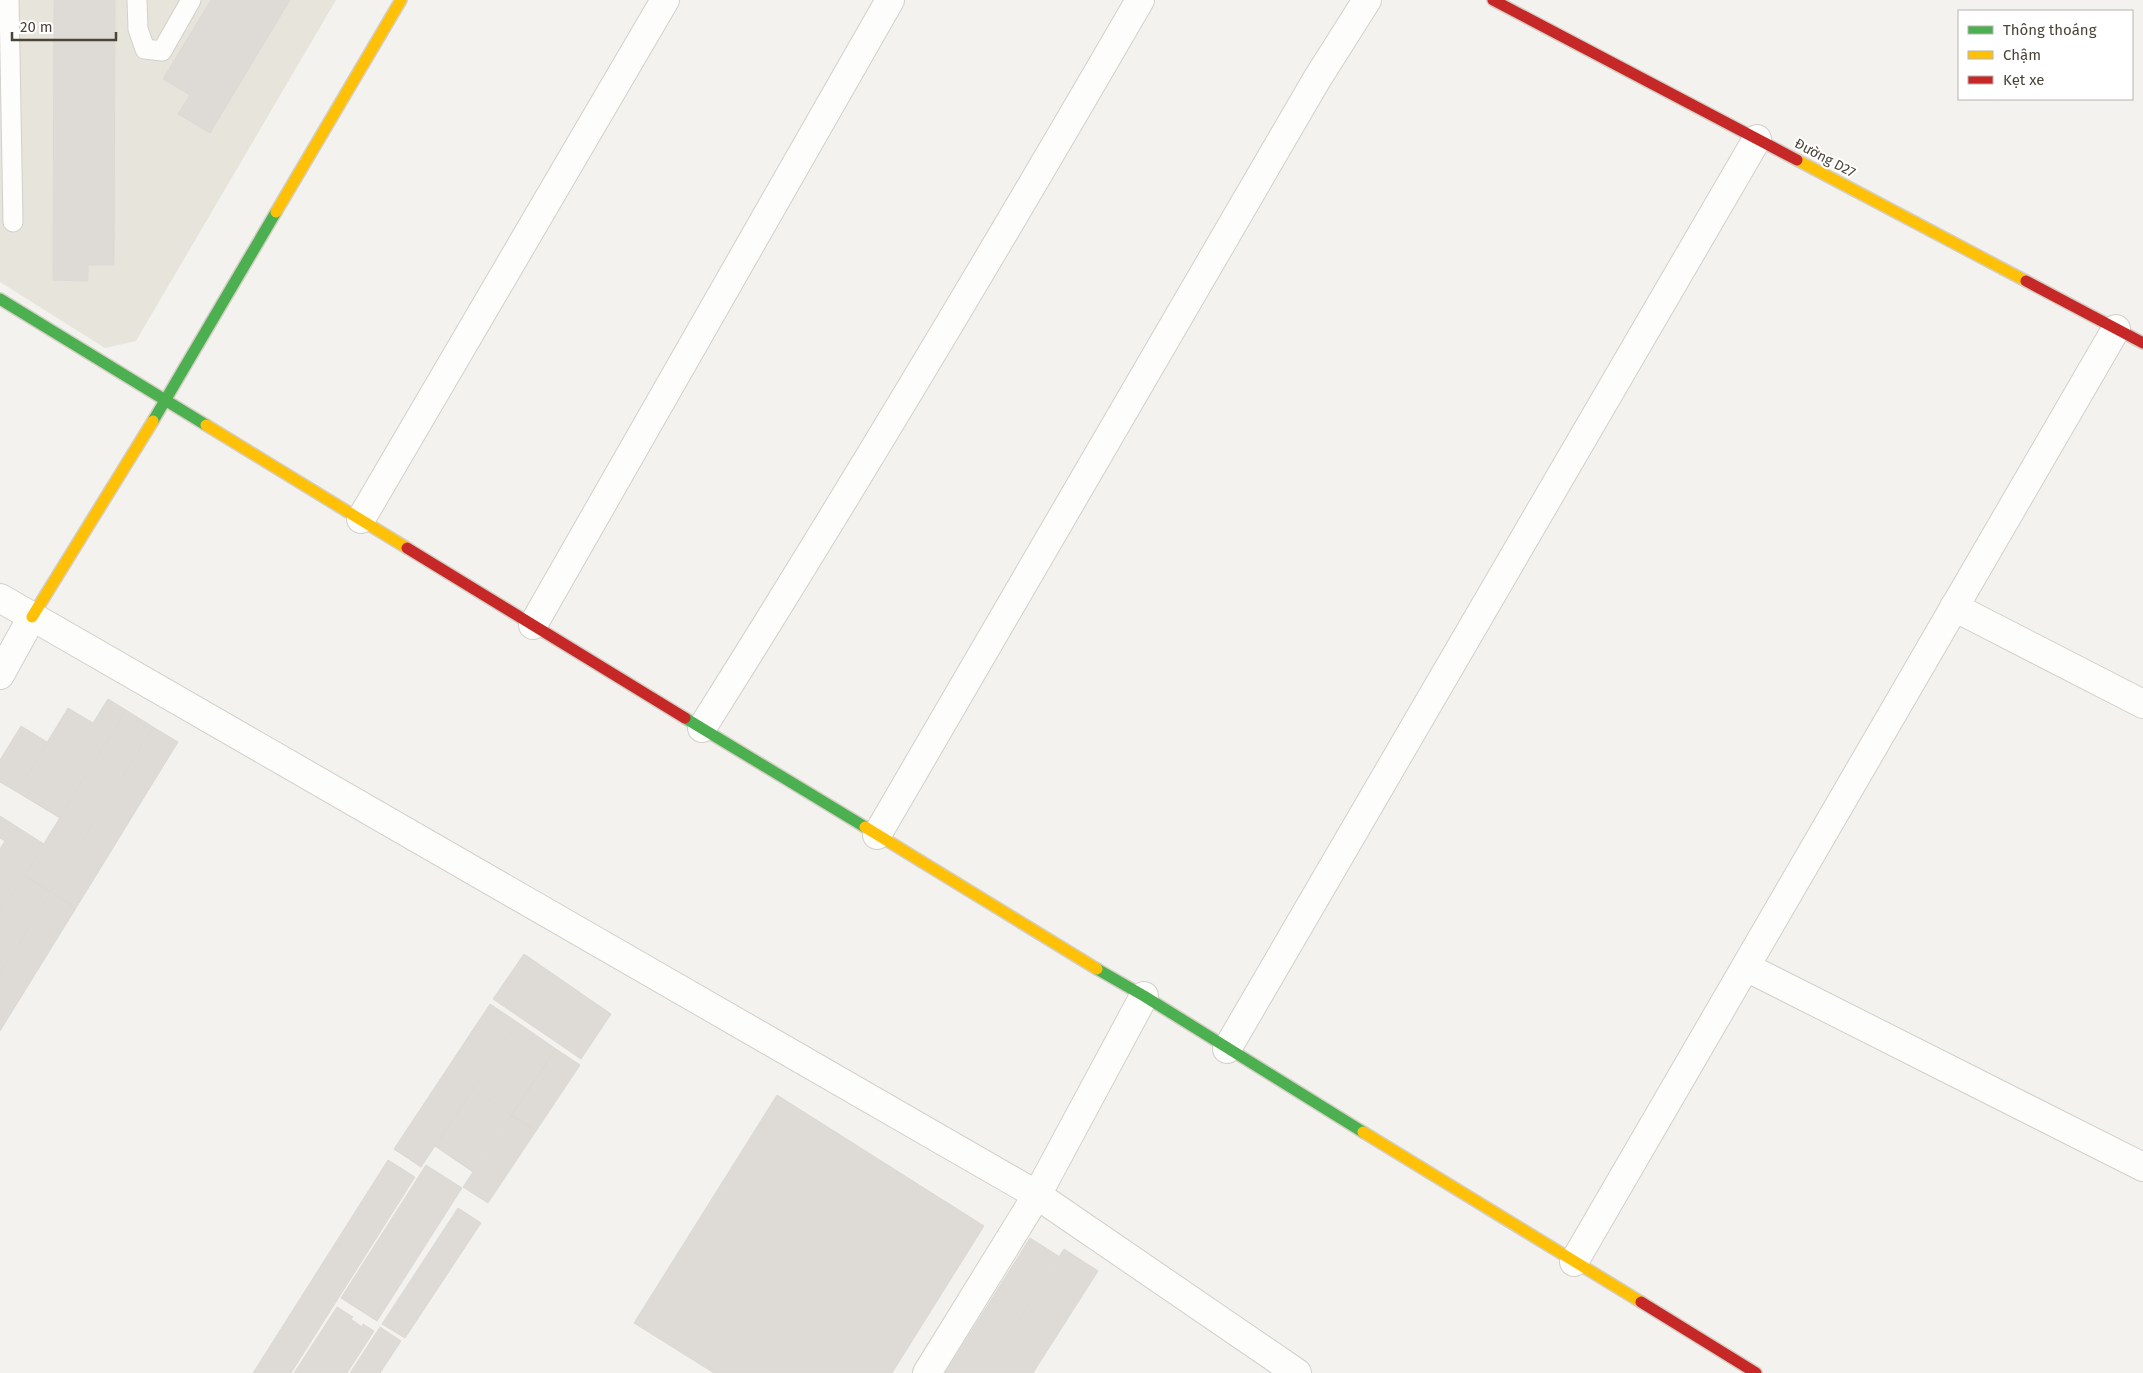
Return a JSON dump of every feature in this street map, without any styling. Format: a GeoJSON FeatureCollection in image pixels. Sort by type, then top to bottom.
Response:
{"type":"FeatureCollection","features":[{"type":"Feature","properties":{"kind":"street"},"geometry":{"type":"LineString","coordinates":[[0,675],[32,618],[166,400],[401,0]]}},
{"type":"Feature","properties":{"kind":"street"},"geometry":{"type":"LineString","coordinates":[[361,519],[665,0]]}},
{"type":"Feature","properties":{"kind":"street"},"geometry":{"type":"LineString","coordinates":[[533,625],[890,0]]}},
{"type":"Feature","properties":{"kind":"street"},"geometry":{"type":"LineString","coordinates":[[702,728],[814,551],[1040,172],[1140,0]]}},
{"type":"Feature","properties":{"kind":"street"},"geometry":{"type":"LineString","coordinates":[[877,835],[1312,88],[1367,0]]}},
{"type":"Feature","properties":{"kind":"street","name":"Đường D27"},"geometry":{"type":"LineString","coordinates":[[1494,0],[2143,343]]}},
{"type":"Feature","properties":{"kind":"street"},"geometry":{"type":"LineString","coordinates":[[1226,1049],[1757,139]]}},
{"type":"Feature","properties":{"kind":"street"},"geometry":{"type":"LineString","coordinates":[[0,299],[1116,981],[1144,996],[1226,1049],[1756,1373]]}},
{"type":"Feature","properties":{"kind":"street"},"geometry":{"type":"LineString","coordinates":[[1574,1262],[2116,329]]}},
{"type":"Feature","properties":{"kind":"street"},"geometry":{"type":"LineString","coordinates":[[0,598],[1037,1195],[1297,1373]]}},
{"type":"Feature","properties":{"kind":"street"},"geometry":{"type":"LineString","coordinates":[[1954,607],[2143,704]]}},
{"type":"Feature","properties":{"kind":"street"},"geometry":{"type":"LineString","coordinates":[[1746,967],[2143,1167]]}},
{"type":"Feature","properties":{"kind":"street"},"geometry":{"type":"LineString","coordinates":[[927,1373],[1037,1195],[1144,996]]}},
{"type":"Feature","properties":{"kind":"lane"},"geometry":{"type":"LineString","coordinates":[[9,0],[13,222]]}},
{"type":"Feature","properties":{"kind":"lane"},"geometry":{"type":"LineString","coordinates":[[137,0],[138,29],[145,49],[162,51],[191,0]]}},
{"type":"Feature","properties":{"kind":"shaded area"},"geometry":{"type":"Polygon","coordinates":[[[0,0],[336,0],[136,341],[105,348],[0,282],[0,0]]]}},
{"type":"Feature","properties":{"kind":"building"},"geometry":{"type":"Polygon","coordinates":[[[54,0],[115,0],[114,265],[88,265],[88,281],[53,280],[54,0]]]}},
{"type":"Feature","properties":{"kind":"building"},"geometry":{"type":"Polygon","coordinates":[[[211,0],[290,0],[210,133],[178,114],[190,95],[163,79],[211,0]]]}},
{"type":"Feature","properties":{"kind":"building"},"geometry":{"type":"Polygon","coordinates":[[[108,699],[126,710],[60,818],[17,792],[68,708],[93,723],[108,699]]]}},
{"type":"Feature","properties":{"kind":"building"},"geometry":{"type":"Polygon","coordinates":[[[126,710],[153,727],[51,892],[24,876],[126,710]]]}},
{"type":"Feature","properties":{"kind":"building"},"geometry":{"type":"Polygon","coordinates":[[[21,726],[47,742],[17,792],[0,782],[0,760],[21,726]]]}},
{"type":"Feature","properties":{"kind":"building"},"geometry":{"type":"Polygon","coordinates":[[[153,727],[178,742],[76,908],[51,892],[153,727]]]}},
{"type":"Feature","properties":{"kind":"building"},"geometry":{"type":"Polygon","coordinates":[[[0,816],[44,844],[0,915],[0,849],[5,841],[0,838],[0,816]]]}},
{"type":"Feature","properties":{"kind":"building"},"geometry":{"type":"Polygon","coordinates":[[[24,876],[51,892],[0,974],[0,915],[24,876]]]}},
{"type":"Feature","properties":{"kind":"building"},"geometry":{"type":"Polygon","coordinates":[[[51,892],[76,908],[0,1031],[0,974],[51,892]]]}},
{"type":"Feature","properties":{"kind":"building"},"geometry":{"type":"Polygon","coordinates":[[[524,954],[611,1014],[581,1059],[493,999],[524,954]]]}},
{"type":"Feature","properties":{"kind":"building"},"geometry":{"type":"Polygon","coordinates":[[[490,1004],[517,1022],[421,1167],[394,1149],[490,1004]]]}},
{"type":"Feature","properties":{"kind":"building"},"geometry":{"type":"Polygon","coordinates":[[[517,1022],[556,1049],[511,1115],[473,1089],[517,1022]]]}},
{"type":"Feature","properties":{"kind":"building"},"geometry":{"type":"Polygon","coordinates":[[[556,1049],[580,1065],[536,1131],[511,1115],[556,1049]]]}},
{"type":"Feature","properties":{"kind":"building"},"geometry":{"type":"Polygon","coordinates":[[[473,1089],[511,1115],[473,1172],[435,1146],[473,1089]]]}},
{"type":"Feature","properties":{"kind":"building"},"geometry":{"type":"Polygon","coordinates":[[[777,1095],[984,1226],[892,1373],[714,1373],[634,1323],[777,1095]]]}},
{"type":"Feature","properties":{"kind":"building"},"geometry":{"type":"Polygon","coordinates":[[[511,1115],[536,1131],[488,1203],[463,1187],[511,1115]]]}},
{"type":"Feature","properties":{"kind":"building"},"geometry":{"type":"Polygon","coordinates":[[[388,1160],[415,1177],[291,1373],[253,1373],[388,1160]]]}},
{"type":"Feature","properties":{"kind":"building"},"geometry":{"type":"Polygon","coordinates":[[[426,1165],[462,1188],[377,1321],[341,1298],[426,1165]]]}},
{"type":"Feature","properties":{"kind":"building"},"geometry":{"type":"Polygon","coordinates":[[[458,1208],[481,1223],[405,1338],[382,1324],[458,1208]]]}},
{"type":"Feature","properties":{"kind":"building"},"geometry":{"type":"Polygon","coordinates":[[[1030,1238],[1060,1257],[985,1373],[945,1373],[1030,1238]]]}},
{"type":"Feature","properties":{"kind":"building"},"geometry":{"type":"Polygon","coordinates":[[[1064,1249],[1098,1271],[1033,1373],[985,1373],[1064,1249]]]}},
{"type":"Feature","properties":{"kind":"building"},"geometry":{"type":"Polygon","coordinates":[[[337,1307],[353,1317],[351,1319],[362,1327],[363,1324],[374,1331],[347,1373],[294,1373],[337,1307]]]}},
{"type":"Feature","properties":{"kind":"building"},"geometry":{"type":"Polygon","coordinates":[[[380,1327],[401,1341],[380,1373],[350,1373],[380,1327]]]}},
{"type":"Feature","properties":{"kind":"traffic: fast"},"geometry":{"type":"LineString","coordinates":[[153,421],[276,212]]}},
{"type":"Feature","properties":{"kind":"traffic: fast"},"geometry":{"type":"LineString","coordinates":[[0,299],[206,425]]}},
{"type":"Feature","properties":{"kind":"traffic: fast"},"geometry":{"type":"LineString","coordinates":[[685,718],[865,827]]}},
{"type":"Feature","properties":{"kind":"traffic: fast"},"geometry":{"type":"LineString","coordinates":[[1097,969],[1144,996],[1363,1132]]}},
{"type":"Feature","properties":{"kind":"traffic: slow"},"geometry":{"type":"LineString","coordinates":[[276,212],[401,0]]}},
{"type":"Feature","properties":{"kind":"traffic: slow"},"geometry":{"type":"LineString","coordinates":[[1797,160],[2026,281]]}},
{"type":"Feature","properties":{"kind":"traffic: slow"},"geometry":{"type":"LineString","coordinates":[[32,617],[153,421]]}},
{"type":"Feature","properties":{"kind":"traffic: slow"},"geometry":{"type":"LineString","coordinates":[[206,425],[407,548]]}},
{"type":"Feature","properties":{"kind":"traffic: slow"},"geometry":{"type":"LineString","coordinates":[[865,827],[1097,969]]}},
{"type":"Feature","properties":{"kind":"traffic: slow"},"geometry":{"type":"LineString","coordinates":[[1363,1132],[1641,1302]]}},
{"type":"Feature","properties":{"kind":"traffic: jam"},"geometry":{"type":"LineString","coordinates":[[1493,0],[1797,160]]}},
{"type":"Feature","properties":{"kind":"traffic: jam"},"geometry":{"type":"LineString","coordinates":[[2026,281],[2143,343]]}},
{"type":"Feature","properties":{"kind":"traffic: jam"},"geometry":{"type":"LineString","coordinates":[[407,548],[685,718]]}},
{"type":"Feature","properties":{"kind":"traffic: jam"},"geometry":{"type":"LineString","coordinates":[[1641,1302],[1756,1373]]}}]}
